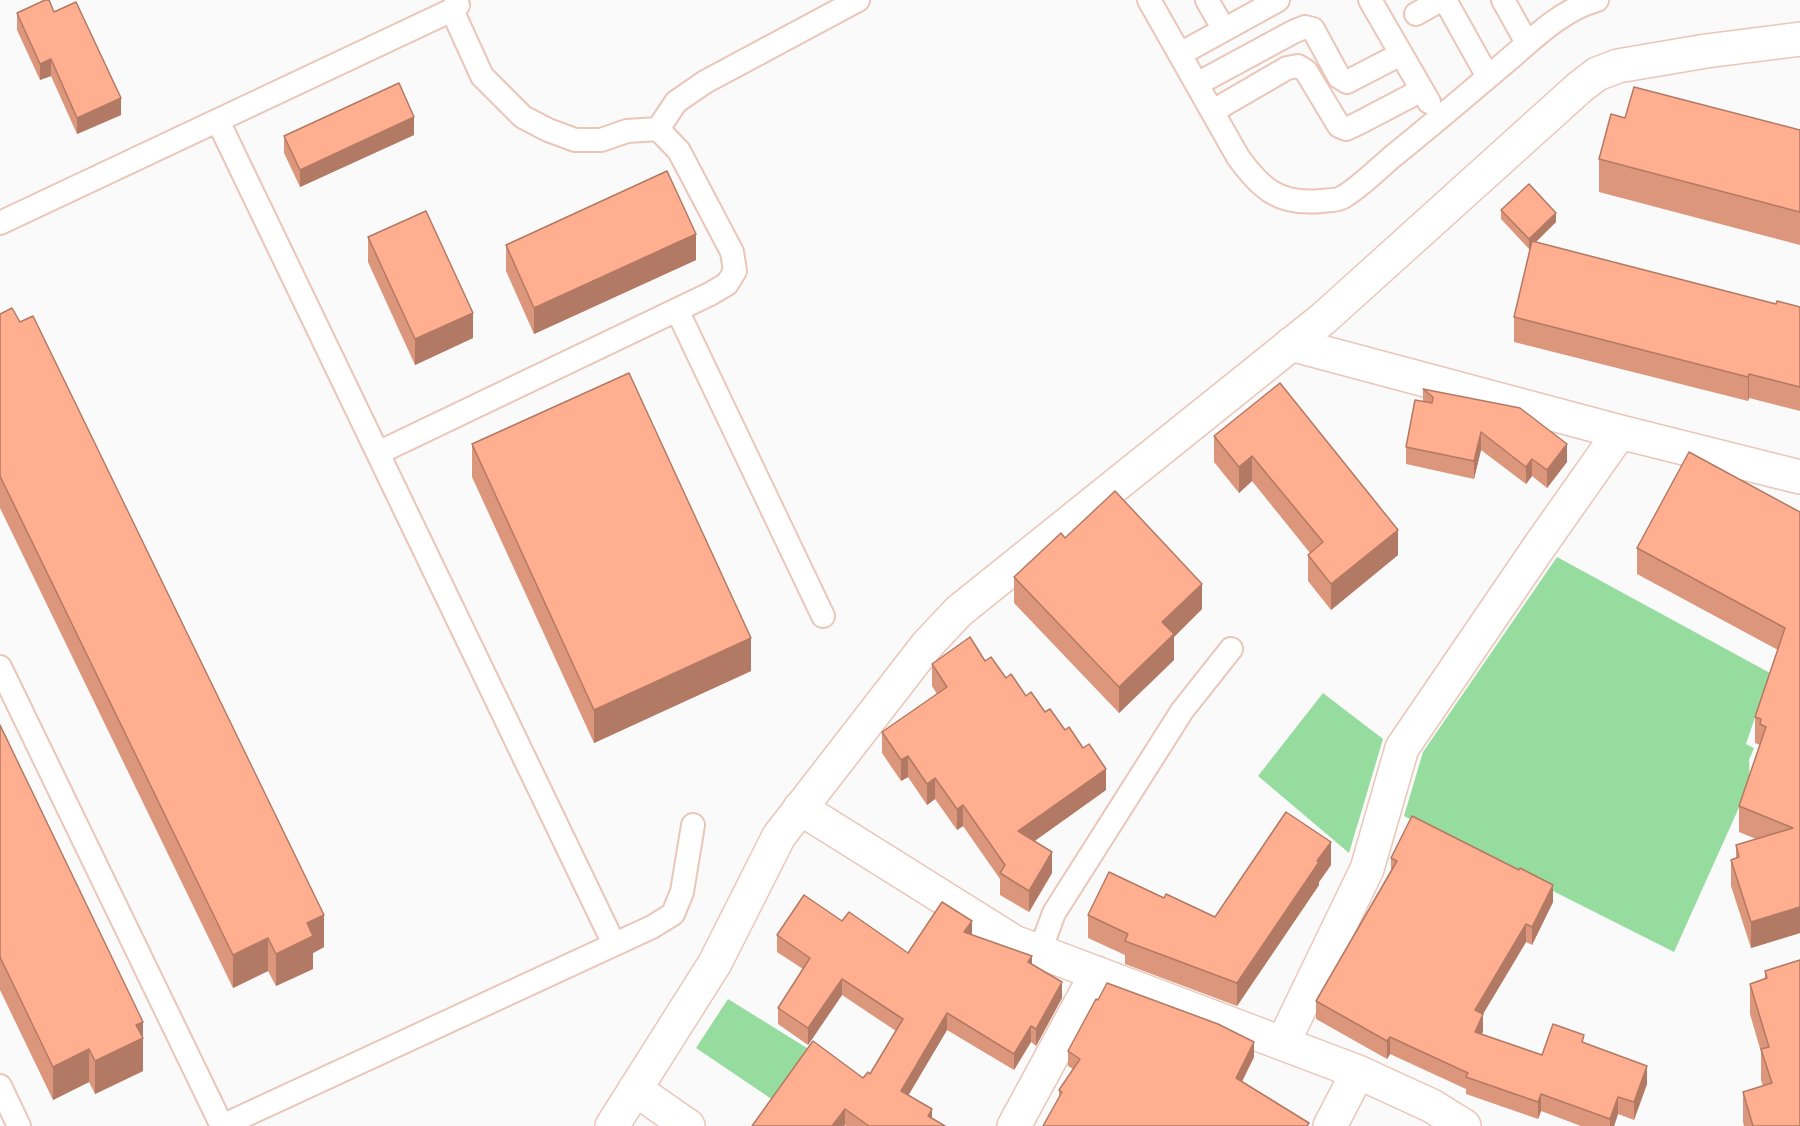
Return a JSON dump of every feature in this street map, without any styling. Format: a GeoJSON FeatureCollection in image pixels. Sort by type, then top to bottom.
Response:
{"type":"FeatureCollection","features":[{"type":"Feature","properties":{"kind":"street"},"geometry":{"type":"LineString","coordinates":[[612,1126],[715,963],[779,836],[927,645],[959,611],[1324,318],[1597,74],[1618,66],[1706,51],[1800,39]]}},
{"type":"Feature","properties":{"kind":"street"},"geometry":{"type":"LineString","coordinates":[[1291,344],[1620,432],[1800,477]]}},
{"type":"Feature","properties":{"kind":"street"},"geometry":{"type":"LineString","coordinates":[[1283,1043],[1367,870],[1402,748],[1620,432]]}},
{"type":"Feature","properties":{"kind":"street"},"geometry":{"type":"LineString","coordinates":[[800,808],[1014,942],[1358,1072],[1432,1106],[1464,1126]]}},
{"type":"Feature","properties":{"kind":"street"},"geometry":{"type":"LineString","coordinates":[[1014,1126],[1097,973]]}},
{"type":"Feature","properties":{"kind":"street"},"geometry":{"type":"LineString","coordinates":[[1330,1126],[1358,1072]]}},
{"type":"Feature","properties":{"kind":"street"},"geometry":{"type":"LineString","coordinates":[[635,1089],[688,1126]]}},
{"type":"Feature","properties":{"kind":"lane"},"geometry":{"type":"LineString","coordinates":[[658,129],[676,102],[705,82],[858,0]]}},
{"type":"Feature","properties":{"kind":"lane"},"geometry":{"type":"LineString","coordinates":[[1149,0],[1251,176],[1269,191],[1290,201],[1341,199],[1563,15],[1597,0]]}},
{"type":"Feature","properties":{"kind":"lane"},"geometry":{"type":"LineString","coordinates":[[1207,0],[1224,30]]}},
{"type":"Feature","properties":{"kind":"lane"},"geometry":{"type":"LineString","coordinates":[[1180,54],[1278,0]]}},
{"type":"Feature","properties":{"kind":"lane"},"geometry":{"type":"LineString","coordinates":[[1370,0],[1439,119]]}},
{"type":"Feature","properties":{"kind":"lane"},"geometry":{"type":"LineString","coordinates":[[1416,14],[1443,0],[1488,77]]}},
{"type":"Feature","properties":{"kind":"lane"},"geometry":{"type":"LineString","coordinates":[[1504,0],[1527,43]]}},
{"type":"Feature","properties":{"kind":"lane"},"geometry":{"type":"LineString","coordinates":[[0,223],[218,121],[454,5],[482,76],[523,117],[575,140],[601,140],[627,131],[658,129]]}},
{"type":"Feature","properties":{"kind":"lane"},"geometry":{"type":"LineString","coordinates":[[1197,84],[1305,27],[1313,29],[1339,77],[1347,82],[1401,54]]}},
{"type":"Feature","properties":{"kind":"lane"},"geometry":{"type":"LineString","coordinates":[[1213,111],[1287,68],[1298,66],[1306,71],[1339,126],[1346,129],[1422,90]]}},
{"type":"Feature","properties":{"kind":"lane"},"geometry":{"type":"LineString","coordinates":[[218,121],[614,944]]}},
{"type":"Feature","properties":{"kind":"lane"},"geometry":{"type":"LineString","coordinates":[[378,453],[727,284],[735,271],[732,252],[679,151],[658,129]]}},
{"type":"Feature","properties":{"kind":"lane"},"geometry":{"type":"LineString","coordinates":[[677,310],[823,616]]}},
{"type":"Feature","properties":{"kind":"lane"},"geometry":{"type":"LineString","coordinates":[[1040,951],[1054,913],[1182,711],[1232,649]]}},
{"type":"Feature","properties":{"kind":"lane"},"geometry":{"type":"LineString","coordinates":[[0,667],[222,1126],[652,927],[673,914],[682,892],[693,825]]}},
{"type":"Feature","properties":{"kind":"lane"},"geometry":{"type":"LineString","coordinates":[[0,1086],[19,1126]]}},
{"type":"Feature","properties":{"kind":"green space"},"geometry":{"type":"Polygon","coordinates":[[[1557,557],[1770,673],[1746,744],[1754,748],[1749,760],[1750,783],[1674,952],[1404,816],[1423,752],[1557,557]]]}},
{"type":"Feature","properties":{"kind":"green space"},"geometry":{"type":"Polygon","coordinates":[[[1323,693],[1383,739],[1349,853],[1258,776],[1323,693]]]}},
{"type":"Feature","properties":{"kind":"green space"},"geometry":{"type":"Polygon","coordinates":[[[728,999],[815,1053],[779,1104],[696,1048],[728,999]]]}},
{"type":"Feature","properties":{"kind":"building"},"geometry":{"type":"Polygon","coordinates":[[[49,0],[54,12],[76,2],[121,98],[77,118],[51,59],[40,64],[17,13],[49,0]]]}},
{"type":"Feature","properties":{"kind":"building"},"geometry":{"type":"Polygon","coordinates":[[[399,83],[414,117],[300,170],[284,136],[399,83]]]}},
{"type":"Feature","properties":{"kind":"building"},"geometry":{"type":"Polygon","coordinates":[[[1634,87],[1800,130],[1800,212],[1599,159],[1611,114],[1625,118],[1634,87]]]}},
{"type":"Feature","properties":{"kind":"building"},"geometry":{"type":"Polygon","coordinates":[[[667,171],[696,234],[534,308],[506,245],[667,171]]]}},
{"type":"Feature","properties":{"kind":"building"},"geometry":{"type":"Polygon","coordinates":[[[1529,184],[1556,213],[1529,239],[1501,210],[1529,184]]]}},
{"type":"Feature","properties":{"kind":"building"},"geometry":{"type":"Polygon","coordinates":[[[426,211],[473,313],[415,339],[368,237],[426,211]]]}},
{"type":"Feature","properties":{"kind":"building"},"geometry":{"type":"Polygon","coordinates":[[[1532,241],[1776,304],[1777,301],[1800,307],[1800,387],[1749,374],[1748,377],[1514,317],[1532,241]]]}},
{"type":"Feature","properties":{"kind":"building"},"geometry":{"type":"Polygon","coordinates":[[[12,308],[20,322],[33,316],[324,915],[307,923],[313,936],[276,954],[268,938],[233,955],[0,476],[0,314],[12,308]]]}},
{"type":"Feature","properties":{"kind":"building"},"geometry":{"type":"Polygon","coordinates":[[[629,373],[751,638],[594,710],[472,444],[629,373]]]}},
{"type":"Feature","properties":{"kind":"building"},"geometry":{"type":"Polygon","coordinates":[[[1280,383],[1398,530],[1331,584],[1308,555],[1323,542],[1252,456],[1239,467],[1214,436],[1280,383]]]}},
{"type":"Feature","properties":{"kind":"building"},"geometry":{"type":"Polygon","coordinates":[[[1423,389],[1520,408],[1567,444],[1547,470],[1532,459],[1526,467],[1481,432],[1474,461],[1406,447],[1415,400],[1432,403],[1433,397],[1423,389]]]}},
{"type":"Feature","properties":{"kind":"building"},"geometry":{"type":"Polygon","coordinates":[[[1689,452],[1800,512],[1800,907],[1751,922],[1731,860],[1739,857],[1736,845],[1793,828],[1739,806],[1766,727],[1760,724],[1761,719],[1755,717],[1785,628],[1637,548],[1689,452]]]}},
{"type":"Feature","properties":{"kind":"building"},"geometry":{"type":"Polygon","coordinates":[[[1115,491],[1202,584],[1162,622],[1174,634],[1119,687],[1014,577],[1061,533],[1065,538],[1115,491]]]}},
{"type":"Feature","properties":{"kind":"building"},"geometry":{"type":"Polygon","coordinates":[[[970,637],[985,661],[991,657],[1006,678],[1011,674],[1026,696],[1031,692],[1045,712],[1050,709],[1065,730],[1069,727],[1083,748],[1089,744],[1106,769],[1018,831],[1052,852],[1029,891],[1000,873],[1005,865],[963,805],[957,809],[935,778],[927,784],[908,756],[901,760],[882,732],[947,687],[932,664],[970,637]]]}},
{"type":"Feature","properties":{"kind":"building"},"geometry":{"type":"Polygon","coordinates":[[[0,725],[143,1022],[136,1025],[143,1038],[95,1061],[89,1049],[53,1067],[0,957],[0,725]]]}},
{"type":"Feature","properties":{"kind":"building"},"geometry":{"type":"Polygon","coordinates":[[[1286,812],[1331,842],[1237,983],[1125,941],[1128,934],[1088,915],[1109,872],[1164,898],[1166,894],[1215,917],[1286,812]]]}},
{"type":"Feature","properties":{"kind":"building"},"geometry":{"type":"Polygon","coordinates":[[[1412,816],[1553,885],[1532,927],[1526,924],[1475,1010],[1483,1014],[1475,1032],[1542,1055],[1553,1024],[1584,1035],[1582,1042],[1647,1066],[1634,1102],[1618,1097],[1610,1119],[1541,1094],[1538,1102],[1466,1077],[1468,1073],[1390,1037],[1387,1041],[1316,1001],[1397,861],[1391,858],[1412,816]]]}},
{"type":"Feature","properties":{"kind":"building"},"geometry":{"type":"Polygon","coordinates":[[[804,895],[842,921],[849,912],[908,953],[942,902],[972,921],[964,932],[1032,956],[1028,962],[1062,982],[1036,1029],[1031,1026],[1014,1054],[947,1013],[901,1091],[932,1109],[928,1116],[945,1126],[869,1126],[845,1109],[832,1126],[752,1126],[813,1041],[863,1078],[868,1072],[870,1074],[903,1019],[842,979],[808,1028],[778,1008],[810,958],[777,935],[804,895]]]}},
{"type":"Feature","properties":{"kind":"building"},"geometry":{"type":"Polygon","coordinates":[[[1800,960],[1800,1126],[1753,1126],[1743,1092],[1772,1083],[1761,1049],[1769,1047],[1750,984],[1767,978],[1765,971],[1800,960]]]}},
{"type":"Feature","properties":{"kind":"building"},"geometry":{"type":"Polygon","coordinates":[[[1107,983],[1218,1024],[1254,1042],[1236,1078],[1309,1123],[1307,1126],[1043,1126],[1062,1092],[1059,1090],[1080,1059],[1068,1051],[1107,983]]]}}]}
